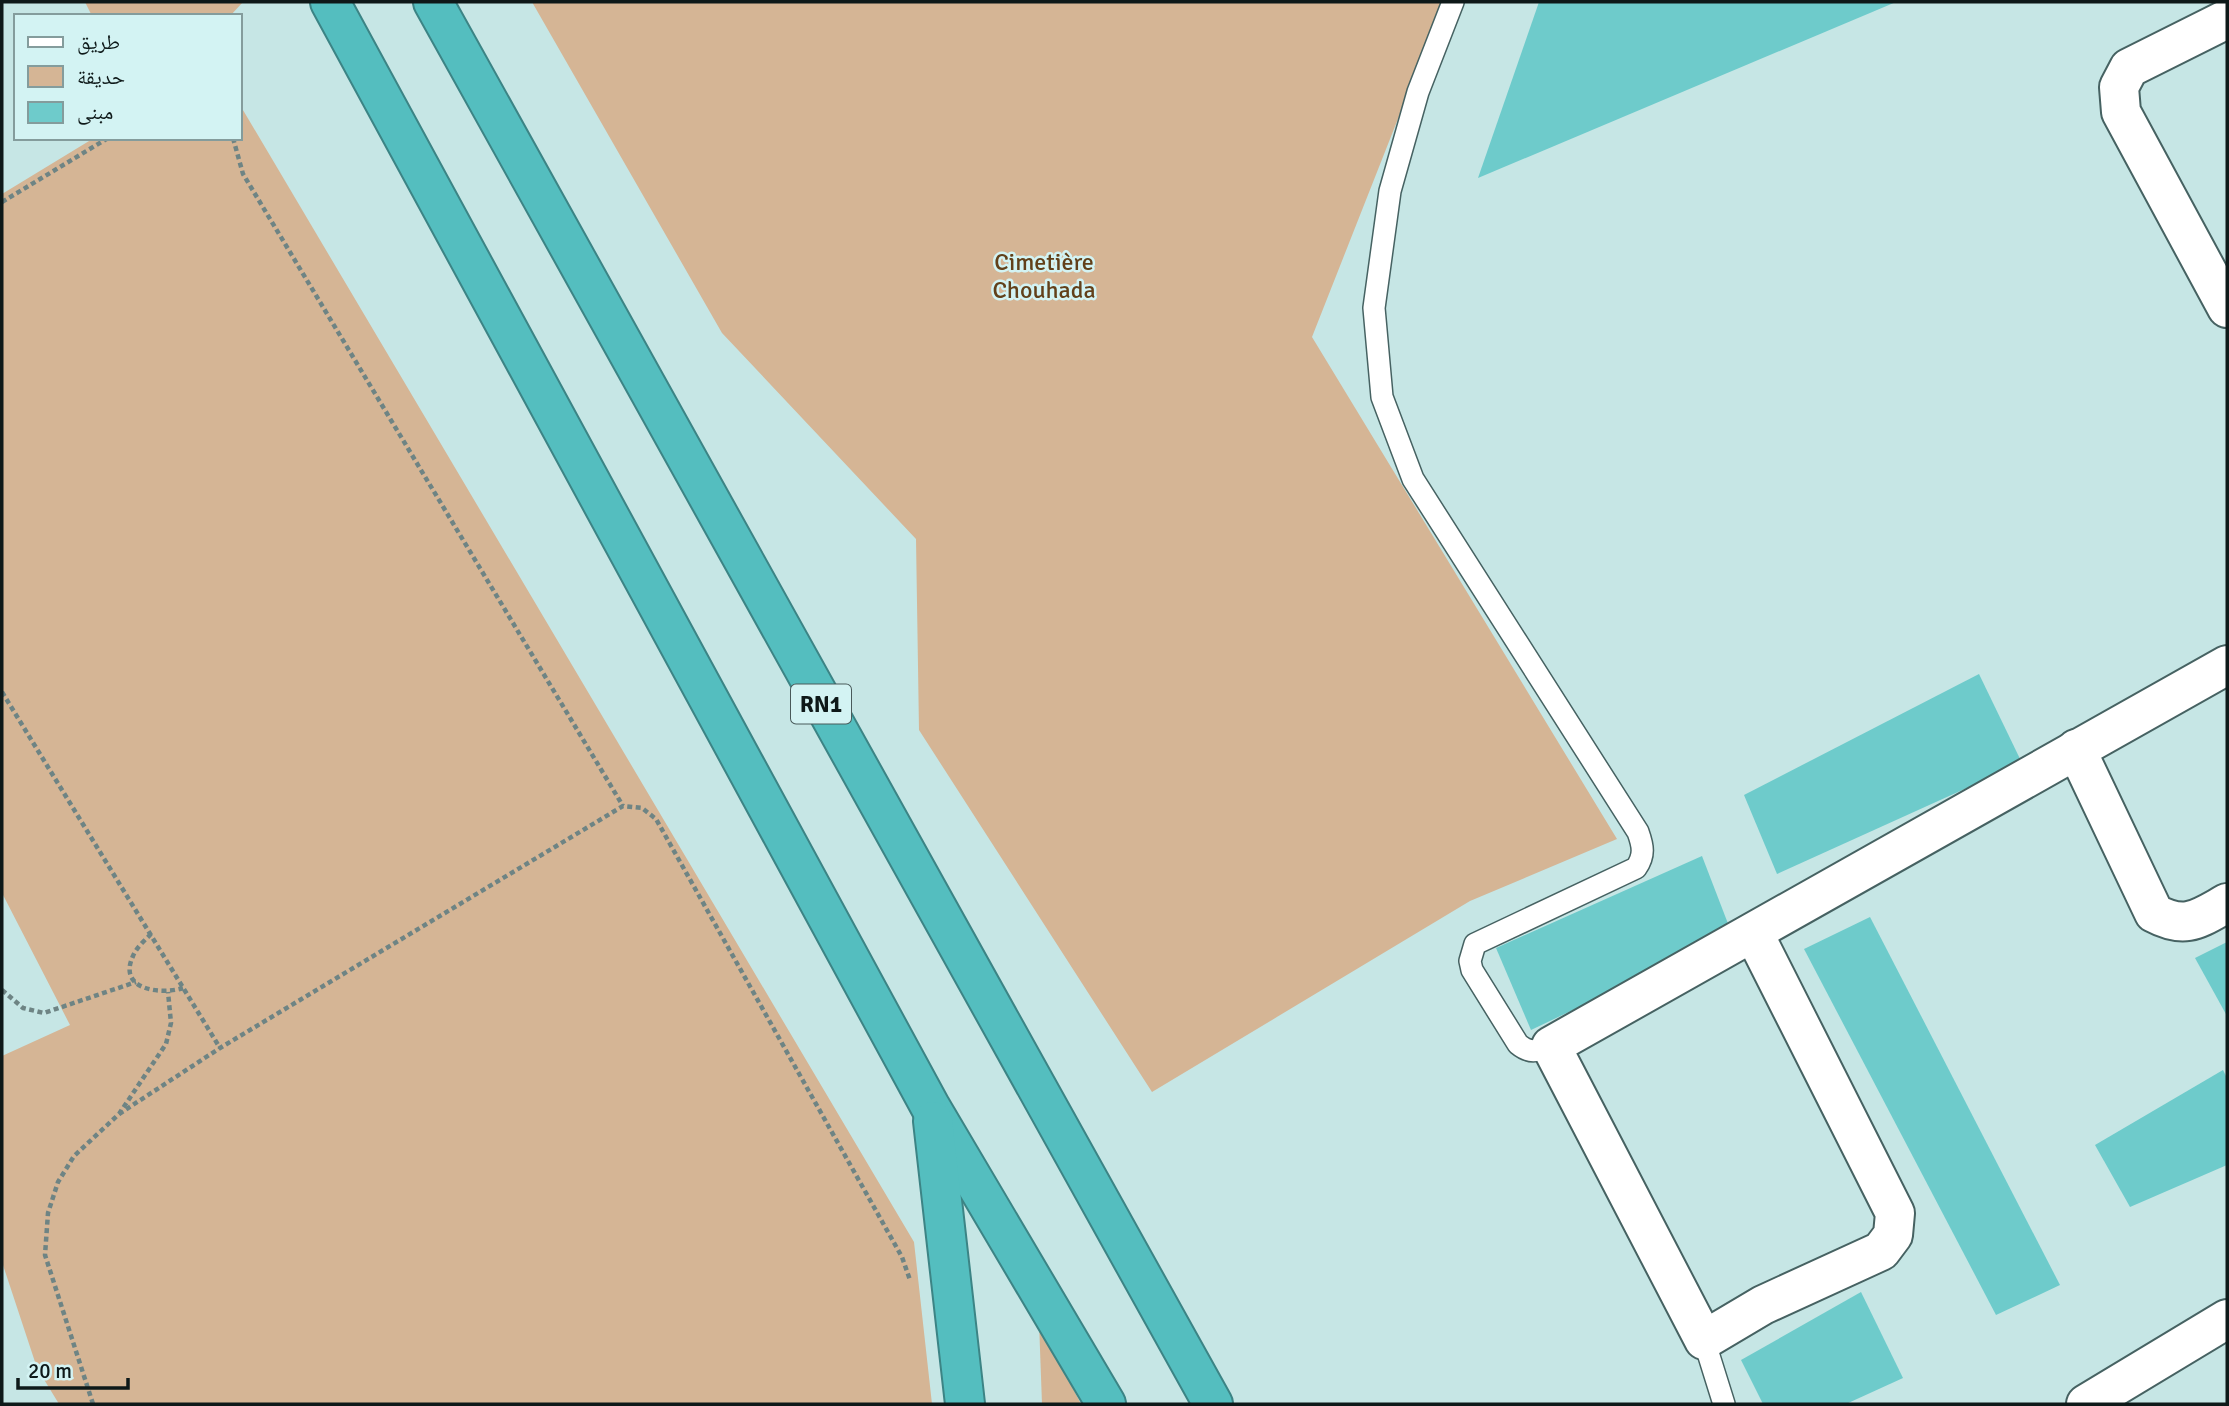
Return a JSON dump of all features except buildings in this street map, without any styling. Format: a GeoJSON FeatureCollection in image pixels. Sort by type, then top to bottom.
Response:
{"type":"FeatureCollection","features":[{"type":"Feature","properties":{"kind":"highway"},"geometry":{"type":"LineString","coordinates":[[330,2],[931,1108],[1106,1404]]}},
{"type":"Feature","properties":{"kind":"highway","name":"RN1"},"geometry":{"type":"LineString","coordinates":[[433,2],[1213,1404]]}},
{"type":"Feature","properties":{"kind":"highway"},"geometry":{"type":"LineString","coordinates":[[931,1108],[965,1404]]}},
{"type":"Feature","properties":{"kind":"street"},"geometry":{"type":"LineString","coordinates":[[2227,19],[2129,68],[2119,87],[2121,112],[2227,308]]}},
{"type":"Feature","properties":{"kind":"street"},"geometry":{"type":"LineString","coordinates":[[1754,934],[1895,1213],[1893,1236],[1881,1251],[1763,1305],[1704,1340],[1551,1046],[1754,934],[2227,665]]}},
{"type":"Feature","properties":{"kind":"street"},"geometry":{"type":"LineString","coordinates":[[2076,749],[2154,913],[2171,922],[2193,922],[2227,903]]}},
{"type":"Feature","properties":{"kind":"street"},"geometry":{"type":"LineString","coordinates":[[2086,1404],[2227,1319]]}},
{"type":"Feature","properties":{"kind":"lane"},"geometry":{"type":"LineString","coordinates":[[1453,2],[1418,92],[1390,191],[1374,308],[1381,397],[1413,479],[1638,832],[1643,847],[1642,859],[1636,868],[1475,944],[1471,952],[1472,970],[1518,1044],[1526,1051],[1536,1052],[1551,1046]]}},
{"type":"Feature","properties":{"kind":"lane"},"geometry":{"type":"LineString","coordinates":[[1704,1340],[1724,1404]]}},
{"type":"Feature","properties":{"kind":"path"},"geometry":{"type":"LineString","coordinates":[[2,202],[105,140]]}},
{"type":"Feature","properties":{"kind":"path"},"geometry":{"type":"LineString","coordinates":[[234,140],[243,174],[623,806]]}},
{"type":"Feature","properties":{"kind":"path"},"geometry":{"type":"LineString","coordinates":[[2,692],[220,1048]]}},
{"type":"Feature","properties":{"kind":"path"},"geometry":{"type":"LineString","coordinates":[[93,1404],[45,1255],[48,1213],[58,1182],[74,1157],[119,1114],[220,1048],[623,806],[642,808],[656,819],[902,1257],[912,1290]]}},
{"type":"Feature","properties":{"kind":"path"},"geometry":{"type":"LineString","coordinates":[[151,934],[133,955],[130,971],[136,982],[151,992],[168,992],[183,988]]}},
{"type":"Feature","properties":{"kind":"path"},"geometry":{"type":"LineString","coordinates":[[2,990],[23,1008],[44,1013],[136,982]]}},
{"type":"Feature","properties":{"kind":"path"},"geometry":{"type":"LineString","coordinates":[[119,1114],[166,1045],[171,1023],[168,992]]}},
{"type":"Feature","properties":{"kind":"green space"},"geometry":{"type":"Polygon","coordinates":[[[85,2],[243,2],[232,14],[91,14],[85,2]]]}},
{"type":"Feature","properties":{"kind":"green space","name":"Cimetière Chouhada"},"geometry":{"type":"Polygon","coordinates":[[[532,2],[1444,2],[1312,337],[1617,839],[1470,901],[1152,1092],[919,730],[916,539],[722,333],[532,2]]]}},
{"type":"Feature","properties":{"kind":"green space"},"geometry":{"type":"Polygon","coordinates":[[[242,108],[914,1242],[932,1404],[59,1404],[37,1368],[2,1262],[2,1056],[70,1025],[2,893],[2,194],[91,140],[242,140],[242,108]]]}},
{"type":"Feature","properties":{"kind":"green space"},"geometry":{"type":"Polygon","coordinates":[[[1039,1322],[1081,1404],[1042,1404],[1039,1322]]]}}]}
